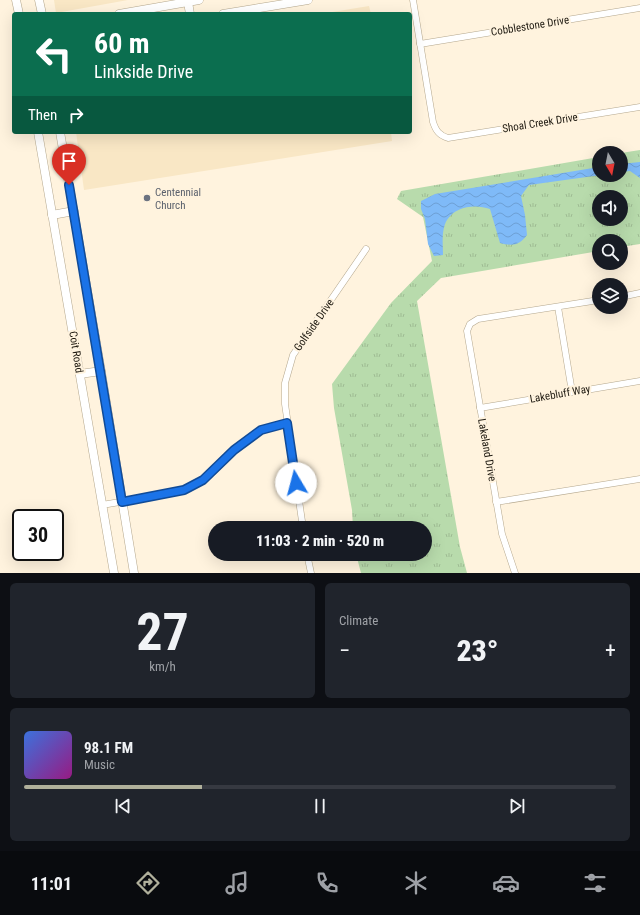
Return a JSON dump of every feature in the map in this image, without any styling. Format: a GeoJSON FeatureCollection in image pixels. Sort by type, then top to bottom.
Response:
{"type":"FeatureCollection","features":[{"type":"Feature","properties":{"kind":"main road"},"geometry":{"type":"LineString","coordinates":[[16,0],[19,12]]}},
{"type":"Feature","properties":{"kind":"main road"},"geometry":{"type":"LineString","coordinates":[[39,0],[42,12]]}},
{"type":"Feature","properties":{"kind":"main road"},"geometry":{"type":"LineString","coordinates":[[130,12],[198,0]]}},
{"type":"Feature","properties":{"kind":"main road"},"geometry":{"type":"LineString","coordinates":[[235,12],[308,0]]}},
{"type":"Feature","properties":{"kind":"main road"},"geometry":{"type":"LineString","coordinates":[[188,2],[190,12]]}},
{"type":"Feature","properties":{"kind":"main road","name":"Coit Road"},"geometry":{"type":"LineString","coordinates":[[38,134],[114,573]]}},
{"type":"Feature","properties":{"kind":"main road","name":"Coit Road"},"geometry":{"type":"LineString","coordinates":[[60,134],[134,573]]}},
{"type":"Feature","properties":{"kind":"main road"},"geometry":{"type":"LineString","coordinates":[[52,215],[74,211]]}},
{"type":"Feature","properties":{"kind":"main road"},"geometry":{"type":"LineString","coordinates":[[80,374],[101,371]]}},
{"type":"Feature","properties":{"kind":"street"},"geometry":{"type":"LineString","coordinates":[[413,0],[420,44]]}},
{"type":"Feature","properties":{"kind":"street","name":"Cobblestone Drive"},"geometry":{"type":"LineString","coordinates":[[420,44],[640,8]]}},
{"type":"Feature","properties":{"kind":"street","name":"Shoal Creek Drive"},"geometry":{"type":"LineString","coordinates":[[420,44],[433,122],[440,136],[448,138],[640,107]]}},
{"type":"Feature","properties":{"kind":"street","name":"Golfside Drive"},"geometry":{"type":"LineString","coordinates":[[302,521],[287,423],[285,383],[292,355],[366,249]]}},
{"type":"Feature","properties":{"kind":"street"},"geometry":{"type":"LineString","coordinates":[[628,296],[640,294]]}},
{"type":"Feature","properties":{"kind":"street"},"geometry":{"type":"LineString","coordinates":[[572,392],[558,307],[592,301]]}},
{"type":"Feature","properties":{"kind":"street","name":"Lakeland Drive"},"geometry":{"type":"LineString","coordinates":[[515,573],[502,534],[467,335],[468,326],[473,321],[478,319],[558,307]]}},
{"type":"Feature","properties":{"kind":"street","name":"Lakebluff Way"},"geometry":{"type":"LineString","coordinates":[[480,408],[640,381]]}},
{"type":"Feature","properties":{"kind":"street"},"geometry":{"type":"LineString","coordinates":[[102,505],[184,490],[203,480],[234,450],[261,430],[287,423]]}},
{"type":"Feature","properties":{"kind":"street"},"geometry":{"type":"LineString","coordinates":[[496,502],[640,479]]}},
{"type":"Feature","properties":{"kind":"street"},"geometry":{"type":"LineString","coordinates":[[308,561],[311,573]]}},
{"type":"Feature","properties":{"kind":"shaded area"},"geometry":{"type":"Polygon","coordinates":[[[54,0],[128,0],[62,12],[56,12],[54,0]]]}},
{"type":"Feature","properties":{"kind":"shaded area"},"geometry":{"type":"Polygon","coordinates":[[[369,6],[370,12],[332,12],[369,6]]]}},
{"type":"Feature","properties":{"kind":"shaded area"},"geometry":{"type":"Polygon","coordinates":[[[76,134],[391,134],[392,141],[84,190],[76,134]]]}},
{"type":"Feature","properties":{"kind":"green space"},"geometry":{"type":"Polygon","coordinates":[[[640,150],[640,244],[628,246],[628,234],[592,234],[592,252],[441,278],[417,301],[460,547],[467,573],[361,573],[358,561],[432,561],[432,521],[353,521],[334,408],[332,384],[391,303],[432,261],[423,217],[397,199],[401,191],[592,158],[592,182],[628,182],[628,152],[640,150]]]}},
{"type":"Feature","properties":{"kind":"water"},"geometry":{"type":"Polygon","coordinates":[[[640,162],[640,178],[628,171],[628,163],[640,162]]]}},
{"type":"Feature","properties":{"kind":"water"},"geometry":{"type":"Polygon","coordinates":[[[592,168],[592,176],[529,185],[521,196],[527,235],[518,243],[512,245],[500,243],[490,209],[484,207],[466,207],[455,212],[447,220],[443,233],[443,255],[434,256],[428,244],[425,219],[421,209],[421,201],[435,194],[592,168]]]}},
{"type":"Feature","properties":{"kind":"place","name":"Centennial Church"},"geometry":{"type":"Point","coordinates":[147,198]}},
{"type":"Feature","properties":{"kind":"route"},"geometry":{"type":"LineString","coordinates":[[69,185],[122,502],[184,490],[203,480],[234,450],[261,430],[287,423],[296,483]]}}]}
